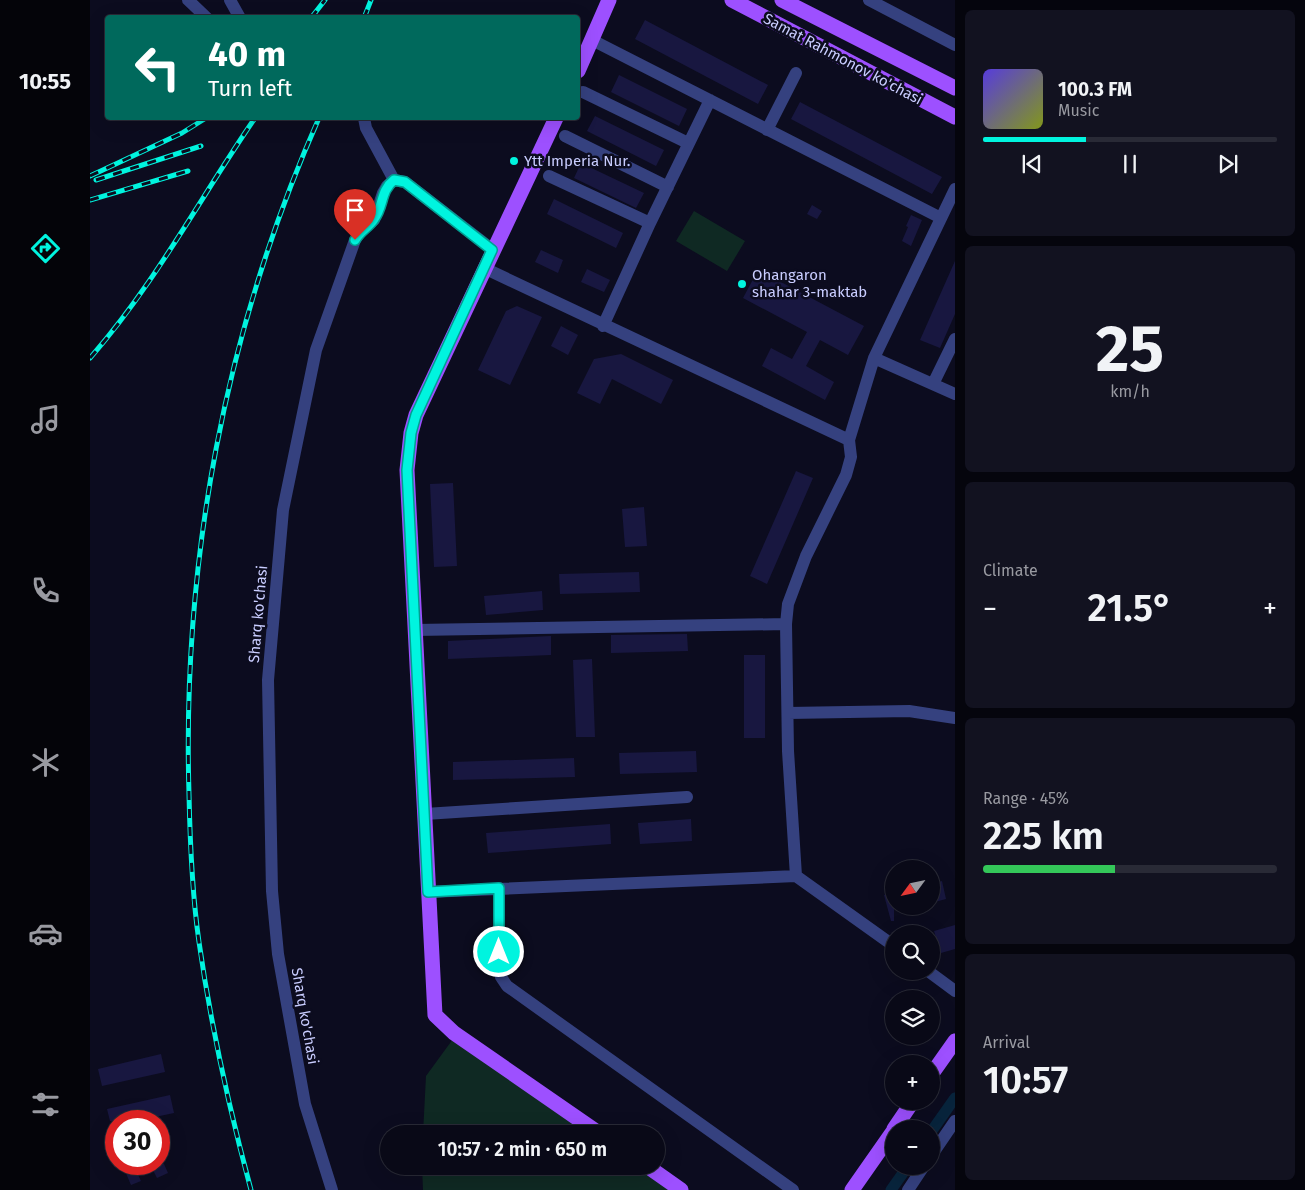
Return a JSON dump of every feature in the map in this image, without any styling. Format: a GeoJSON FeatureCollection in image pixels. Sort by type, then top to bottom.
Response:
{"type":"FeatureCollection","features":[{"type":"Feature","properties":{"kind":"main road"},"geometry":{"type":"LineString","coordinates":[[580,67],[609,0]]}},
{"type":"Feature","properties":{"kind":"main road","name":"Samat Rahmonov ko'chasi"},"geometry":{"type":"LineString","coordinates":[[732,0],[955,117]]}},
{"type":"Feature","properties":{"kind":"main road","name":"Samat Rahmonov ko'chasi"},"geometry":{"type":"LineString","coordinates":[[782,0],[955,88]]}},
{"type":"Feature","properties":{"kind":"main road"},"geometry":{"type":"LineString","coordinates":[[555,120],[492,250],[416,415],[411,433],[407,470],[435,1015],[454,1033],[587,1125]]}},
{"type":"Feature","properties":{"kind":"main road"},"geometry":{"type":"LineString","coordinates":[[940,1062],[955,1041]]}},
{"type":"Feature","properties":{"kind":"main road"},"geometry":{"type":"LineString","coordinates":[[852,1190],[885,1142]]}},
{"type":"Feature","properties":{"kind":"main road"},"geometry":{"type":"LineString","coordinates":[[660,1175],[681,1190]]}},
{"type":"Feature","properties":{"kind":"street"},"geometry":{"type":"LineString","coordinates":[[188,0],[204,15]]}},
{"type":"Feature","properties":{"kind":"street"},"geometry":{"type":"LineString","coordinates":[[230,0],[238,15]]}},
{"type":"Feature","properties":{"kind":"street"},"geometry":{"type":"LineString","coordinates":[[869,0],[955,45]]}},
{"type":"Feature","properties":{"kind":"street"},"geometry":{"type":"LineString","coordinates":[[592,40],[941,218]]}},
{"type":"Feature","properties":{"kind":"street"},"geometry":{"type":"LineString","coordinates":[[767,130],[796,73]]}},
{"type":"Feature","properties":{"kind":"street"},"geometry":{"type":"LineString","coordinates":[[583,92],[688,144]]}},
{"type":"Feature","properties":{"kind":"street"},"geometry":{"type":"LineString","coordinates":[[604,326],[650,223],[710,100]]}},
{"type":"Feature","properties":{"kind":"street"},"geometry":{"type":"LineString","coordinates":[[364,120],[366,128],[394,180],[405,182],[492,250]]}},
{"type":"Feature","properties":{"kind":"street"},"geometry":{"type":"LineString","coordinates":[[565,136],[668,187]]}},
{"type":"Feature","properties":{"kind":"street"},"geometry":{"type":"LineString","coordinates":[[549,176],[650,223]]}},
{"type":"Feature","properties":{"kind":"street","name":"Sharq ko'chasi"},"geometry":{"type":"LineString","coordinates":[[332,1190],[305,1104],[278,954],[272,892],[268,680],[284,510],[316,350],[355,240],[361,231],[374,220],[383,193],[394,180]]}},
{"type":"Feature","properties":{"kind":"street"},"geometry":{"type":"LineString","coordinates":[[796,876],[788,713],[786,624],[788,604],[806,556],[846,475],[851,457],[849,440],[874,358],[955,189]]}},
{"type":"Feature","properties":{"kind":"street"},"geometry":{"type":"LineString","coordinates":[[484,268],[849,440]]}},
{"type":"Feature","properties":{"kind":"street"},"geometry":{"type":"LineString","coordinates":[[933,384],[955,339]]}},
{"type":"Feature","properties":{"kind":"street"},"geometry":{"type":"LineString","coordinates":[[874,358],[955,394]]}},
{"type":"Feature","properties":{"kind":"street"},"geometry":{"type":"LineString","coordinates":[[415,630],[786,624]]}},
{"type":"Feature","properties":{"kind":"street"},"geometry":{"type":"LineString","coordinates":[[788,713],[909,711],[955,718]]}},
{"type":"Feature","properties":{"kind":"street"},"geometry":{"type":"LineString","coordinates":[[425,814],[688,797]]}},
{"type":"Feature","properties":{"kind":"street"},"geometry":{"type":"LineString","coordinates":[[428,892],[796,876],[885,940]]}},
{"type":"Feature","properties":{"kind":"street"},"geometry":{"type":"LineString","coordinates":[[499,888],[499,965],[501,977],[507,986],[793,1190]]}},
{"type":"Feature","properties":{"kind":"street"},"geometry":{"type":"LineString","coordinates":[[940,979],[955,990]]}},
{"type":"Feature","properties":{"kind":"street"},"geometry":{"type":"LineString","coordinates":[[940,1142],[955,1120]]}},
{"type":"Feature","properties":{"kind":"street"},"geometry":{"type":"LineString","coordinates":[[908,1190],[918,1175]]}},
{"type":"Feature","properties":{"kind":"green space"},"geometry":{"type":"Polygon","coordinates":[[[694,211],[745,241],[727,271],[676,241],[694,211]]]}},
{"type":"Feature","properties":{"kind":"green space"},"geometry":{"type":"Polygon","coordinates":[[[453,1039],[578,1125],[423,1125],[426,1076],[453,1039]]]}},
{"type":"Feature","properties":{"kind":"green space"},"geometry":{"type":"Polygon","coordinates":[[[422,1175],[651,1175],[673,1190],[423,1190],[422,1175]]]}},
{"type":"Feature","properties":{"kind":"building"},"geometry":{"type":"Polygon","coordinates":[[[645,20],[768,85],[758,104],[635,39],[645,20]]]}},
{"type":"Feature","properties":{"kind":"building"},"geometry":{"type":"Polygon","coordinates":[[[619,75],[687,109],[679,126],[611,92],[619,75]]]}},
{"type":"Feature","properties":{"kind":"building"},"geometry":{"type":"Polygon","coordinates":[[[800,102],[942,177],[932,194],[791,119],[800,102]]]}},
{"type":"Feature","properties":{"kind":"building"},"geometry":{"type":"Polygon","coordinates":[[[595,116],[664,150],[656,166],[587,131],[595,116]]]}},
{"type":"Feature","properties":{"kind":"building"},"geometry":{"type":"Polygon","coordinates":[[[581,163],[644,193],[636,208],[574,178],[581,163]]]}},
{"type":"Feature","properties":{"kind":"building"},"geometry":{"type":"Polygon","coordinates":[[[554,199],[623,233],[616,248],[547,214],[554,199]]]}},
{"type":"Feature","properties":{"kind":"building"},"geometry":{"type":"Polygon","coordinates":[[[812,205],[822,211],[817,219],[807,214],[812,205]]]}},
{"type":"Feature","properties":{"kind":"building"},"geometry":{"type":"Polygon","coordinates":[[[911,215],[922,220],[911,246],[902,241],[911,215]]]}},
{"type":"Feature","properties":{"kind":"building"},"geometry":{"type":"Polygon","coordinates":[[[541,250],[563,260],[558,273],[535,262],[541,250]]]}},
{"type":"Feature","properties":{"kind":"building"},"geometry":{"type":"Polygon","coordinates":[[[955,261],[955,314],[940,348],[920,340],[955,261]]]}},
{"type":"Feature","properties":{"kind":"building"},"geometry":{"type":"Polygon","coordinates":[[[587,269],[610,280],[604,292],[581,282],[587,269]]]}},
{"type":"Feature","properties":{"kind":"building"},"geometry":{"type":"Polygon","coordinates":[[[758,270],[864,326],[848,355],[820,340],[806,366],[834,382],[825,400],[762,366],[771,348],[792,359],[807,332],[743,298],[758,270]]]}},
{"type":"Feature","properties":{"kind":"building"},"geometry":{"type":"Polygon","coordinates":[[[517,306],[542,317],[510,385],[478,370],[506,311],[517,306]]]}},
{"type":"Feature","properties":{"kind":"building"},"geometry":{"type":"Polygon","coordinates":[[[561,326],[578,335],[568,355],[551,346],[561,326]]]}},
{"type":"Feature","properties":{"kind":"building"},"geometry":{"type":"Polygon","coordinates":[[[621,354],[673,380],[661,404],[612,379],[600,404],[577,393],[594,359],[621,354]]]}},
{"type":"Feature","properties":{"kind":"building"},"geometry":{"type":"Polygon","coordinates":[[[796,471],[813,478],[767,584],[750,576],[796,471]]]}},
{"type":"Feature","properties":{"kind":"building"},"geometry":{"type":"Polygon","coordinates":[[[453,483],[457,566],[434,567],[430,484],[453,483]]]}},
{"type":"Feature","properties":{"kind":"building"},"geometry":{"type":"Polygon","coordinates":[[[644,507],[647,546],[625,547],[622,509],[644,507]]]}},
{"type":"Feature","properties":{"kind":"building"},"geometry":{"type":"Polygon","coordinates":[[[639,572],[640,592],[560,594],[559,574],[639,572]]]}},
{"type":"Feature","properties":{"kind":"building"},"geometry":{"type":"Polygon","coordinates":[[[542,591],[543,610],[486,615],[484,596],[542,591]]]}},
{"type":"Feature","properties":{"kind":"building"},"geometry":{"type":"Polygon","coordinates":[[[687,634],[688,651],[611,653],[611,635],[687,634]]]}},
{"type":"Feature","properties":{"kind":"building"},"geometry":{"type":"Polygon","coordinates":[[[551,636],[551,655],[448,659],[448,641],[551,636]]]}},
{"type":"Feature","properties":{"kind":"building"},"geometry":{"type":"Polygon","coordinates":[[[744,655],[765,655],[765,738],[744,738],[744,655]]]}},
{"type":"Feature","properties":{"kind":"building"},"geometry":{"type":"Polygon","coordinates":[[[592,659],[595,737],[576,737],[573,660],[592,659]]]}},
{"type":"Feature","properties":{"kind":"building"},"geometry":{"type":"Polygon","coordinates":[[[696,751],[697,772],[620,774],[619,753],[696,751]]]}},
{"type":"Feature","properties":{"kind":"building"},"geometry":{"type":"Polygon","coordinates":[[[574,758],[575,777],[453,780],[453,762],[574,758]]]}},
{"type":"Feature","properties":{"kind":"building"},"geometry":{"type":"Polygon","coordinates":[[[691,819],[692,841],[640,844],[638,823],[691,819]]]}},
{"type":"Feature","properties":{"kind":"building"},"geometry":{"type":"Polygon","coordinates":[[[610,824],[611,844],[488,853],[486,833],[610,824]]]}},
{"type":"Feature","properties":{"kind":"building"},"geometry":{"type":"Polygon","coordinates":[[[942,881],[946,899],[940,901],[940,882],[942,881]]]}},
{"type":"Feature","properties":{"kind":"building"},"geometry":{"type":"Polygon","coordinates":[[[889,915],[894,915],[894,921],[891,921],[889,915]]]}},
{"type":"Feature","properties":{"kind":"building"},"geometry":{"type":"Polygon","coordinates":[[[955,925],[955,949],[941,953],[940,929],[955,925]]]}},
{"type":"Feature","properties":{"kind":"building"},"geometry":{"type":"Polygon","coordinates":[[[161,1054],[165,1072],[102,1086],[98,1069],[161,1054]]]}},
{"type":"Feature","properties":{"kind":"building"},"geometry":{"type":"Polygon","coordinates":[[[170,1095],[174,1113],[170,1114],[170,1110],[107,1109],[170,1095]]]}},
{"type":"Feature","properties":{"kind":"building"},"geometry":{"type":"Polygon","coordinates":[[[127,1175],[138,1175],[141,1181],[131,1185],[127,1175]]]}},
{"type":"Feature","properties":{"kind":"waterway"},"geometry":{"type":"LineString","coordinates":[[939,1120],[955,1098]]}},
{"type":"Feature","properties":{"kind":"waterway"},"geometry":{"type":"LineString","coordinates":[[891,1190],[902,1175]]}},
{"type":"Feature","properties":{"kind":"railway"},"geometry":{"type":"LineString","coordinates":[[313,15],[325,0]]}},
{"type":"Feature","properties":{"kind":"railway"},"geometry":{"type":"LineString","coordinates":[[365,15],[371,0]]}},
{"type":"Feature","properties":{"kind":"railway"},"geometry":{"type":"LineString","coordinates":[[90,176],[182,133],[203,120]]}},
{"type":"Feature","properties":{"kind":"railway"},"geometry":{"type":"LineString","coordinates":[[90,358],[156,271],[254,120]]}},
{"type":"Feature","properties":{"kind":"railway"},"geometry":{"type":"LineString","coordinates":[[251,1190],[215,1036],[199,942],[195,905],[189,794],[189,707],[193,620],[202,534],[216,448],[235,364],[258,280],[286,198],[318,120]]}},
{"type":"Feature","properties":{"kind":"railway"},"geometry":{"type":"LineString","coordinates":[[96,180],[201,146]]}},
{"type":"Feature","properties":{"kind":"railway"},"geometry":{"type":"LineString","coordinates":[[90,200],[188,171]]}},
{"type":"Feature","properties":{"kind":"place","name":"Ytt Imperia Nur."},"geometry":{"type":"Point","coordinates":[514,161]}},
{"type":"Feature","properties":{"kind":"place","name":"Ohangaron shahar 3-maktab"},"geometry":{"type":"Point","coordinates":[742,284]}},
{"type":"Feature","properties":{"kind":"route"},"geometry":{"type":"LineString","coordinates":[[355,240],[359,233],[376,217],[383,193],[394,180],[405,182],[492,250],[416,415],[411,433],[407,470],[428,892],[499,888],[499,952]]}}]}
